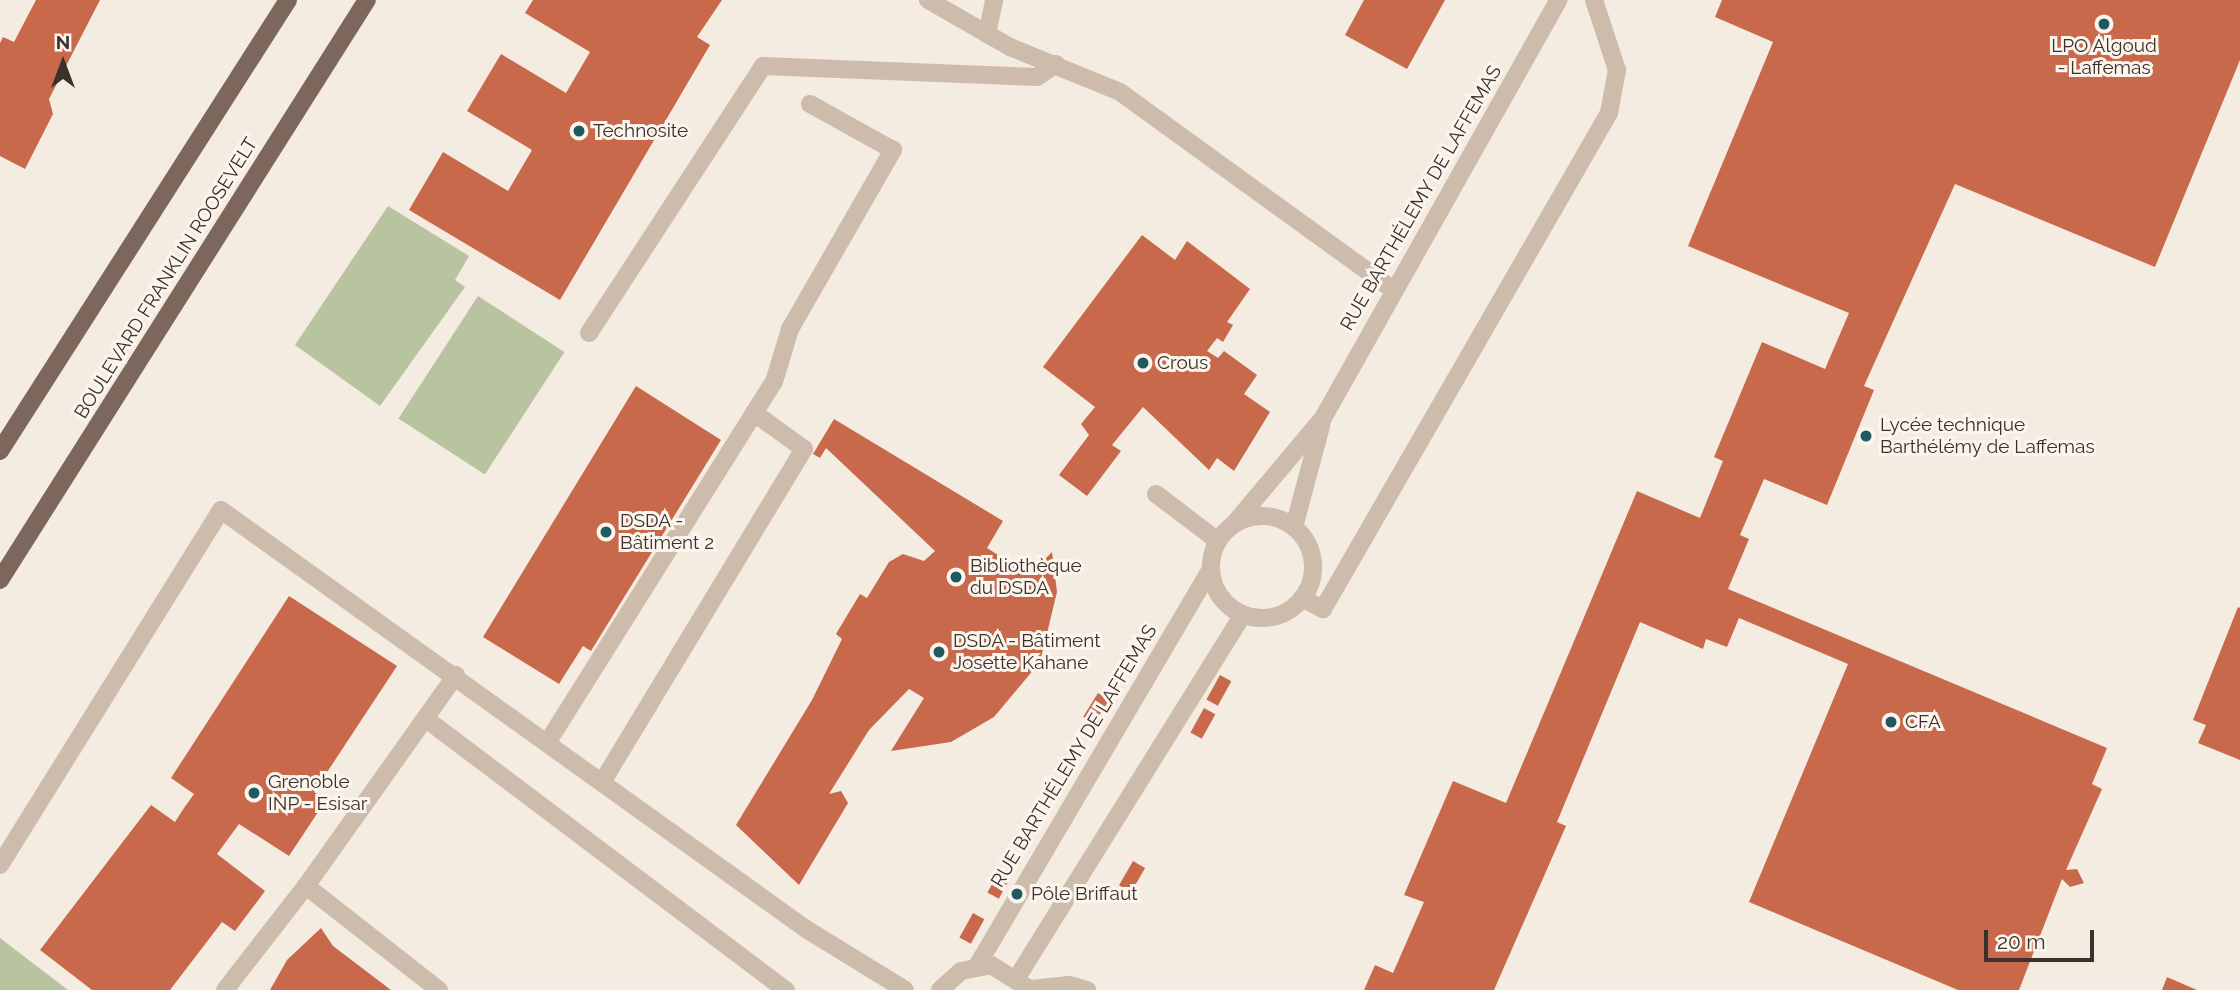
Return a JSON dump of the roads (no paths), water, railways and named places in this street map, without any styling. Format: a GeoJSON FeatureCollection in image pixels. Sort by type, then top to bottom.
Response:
{"type":"FeatureCollection","features":[{"type":"Feature","properties":{"kind":"main road"},"geometry":{"type":"LineString","coordinates":[[0,451],[288,0]]}},
{"type":"Feature","properties":{"kind":"main road","name":"BOULEVARD FRANKLIN ROOSEVELT"},"geometry":{"type":"LineString","coordinates":[[0,580],[368,0]]}},
{"type":"Feature","properties":{"kind":"street"},"geometry":{"type":"LineString","coordinates":[[928,0],[988,34],[1120,92],[1392,289]]}},
{"type":"Feature","properties":{"kind":"street"},"geometry":{"type":"LineString","coordinates":[[988,34],[994,0]]}},
{"type":"Feature","properties":{"kind":"street","name":"RUE BARTHÉLEMY DE LAFFEMAS"},"geometry":{"type":"LineString","coordinates":[[1233,525],[1323,418],[1392,289],[1559,0]]}},
{"type":"Feature","properties":{"kind":"street"},"geometry":{"type":"LineString","coordinates":[[1303,598],[1323,609],[1609,113],[1617,70],[1594,0]]}},
{"type":"Feature","properties":{"kind":"street"},"geometry":{"type":"LineString","coordinates":[[589,333],[763,66],[1037,77],[1056,64]]}},
{"type":"Feature","properties":{"kind":"street"},"geometry":{"type":"LineString","coordinates":[[549,740],[774,382],[790,330],[893,150],[810,104]]}},
{"type":"Feature","properties":{"kind":"street"},"geometry":{"type":"LineString","coordinates":[[604,779],[804,449],[754,412]]}},
{"type":"Feature","properties":{"kind":"street","name":"RUE BARTHÉLEMY DE LAFFEMAS"},"geometry":{"type":"LineString","coordinates":[[1294,527],[1323,418]]}},
{"type":"Feature","properties":{"kind":"street"},"geometry":{"type":"LineString","coordinates":[[1156,494],[1218,541]]}},
{"type":"Feature","properties":{"kind":"street"},"geometry":{"type":"LineString","coordinates":[[0,865],[221,510],[604,779],[806,929],[905,990]]}},
{"type":"Feature","properties":{"kind":"street"},"geometry":{"type":"LineString","coordinates":[[1270,516],[1294,527],[1313,561],[1303,598],[1282,614],[1243,614],[1220,596],[1211,569],[1218,541],[1233,525],[1270,516]]}},
{"type":"Feature","properties":{"kind":"street","name":"RUE BARTHÉLEMY DE LAFFEMAS"},"geometry":{"type":"LineString","coordinates":[[977,966],[1211,569]]}},
{"type":"Feature","properties":{"kind":"street"},"geometry":{"type":"LineString","coordinates":[[1027,985],[1243,614]]}},
{"type":"Feature","properties":{"kind":"street"},"geometry":{"type":"LineString","coordinates":[[225,990],[306,886],[456,674]]}},
{"type":"Feature","properties":{"kind":"street"},"geometry":{"type":"LineString","coordinates":[[426,719],[786,990]]}},
{"type":"Feature","properties":{"kind":"street"},"geometry":{"type":"LineString","coordinates":[[306,886],[439,990]]}},
{"type":"Feature","properties":{"kind":"street"},"geometry":{"type":"LineString","coordinates":[[940,990],[977,966],[1027,985],[1069,985],[1087,990]]}},
{"type":"Feature","properties":{"kind":"place","name":"LPO Algoud - Laffemas"},"geometry":{"type":"Point","coordinates":[2104,24]}},
{"type":"Feature","properties":{"kind":"place","name":"Technosite"},"geometry":{"type":"Point","coordinates":[579,131]}},
{"type":"Feature","properties":{"kind":"place","name":"Crous"},"geometry":{"type":"Point","coordinates":[1143,363]}},
{"type":"Feature","properties":{"kind":"place","name":"Lycée technique Barthélémy de Laffemas"},"geometry":{"type":"Point","coordinates":[1866,436]}},
{"type":"Feature","properties":{"kind":"place","name":"DSDA - Bâtiment 2"},"geometry":{"type":"Point","coordinates":[606,532]}},
{"type":"Feature","properties":{"kind":"place","name":"Bibliothèque du DSDA"},"geometry":{"type":"Point","coordinates":[956,577]}},
{"type":"Feature","properties":{"kind":"place","name":"DSDA - Bâtiment Josette Kahane"},"geometry":{"type":"Point","coordinates":[939,652]}},
{"type":"Feature","properties":{"kind":"place","name":"CFA"},"geometry":{"type":"Point","coordinates":[1891,722]}},
{"type":"Feature","properties":{"kind":"place","name":"Grenoble INP - Esisar"},"geometry":{"type":"Point","coordinates":[254,793]}},
{"type":"Feature","properties":{"kind":"place","name":"Pôle Briffaut"},"geometry":{"type":"Point","coordinates":[1017,894]}}]}
